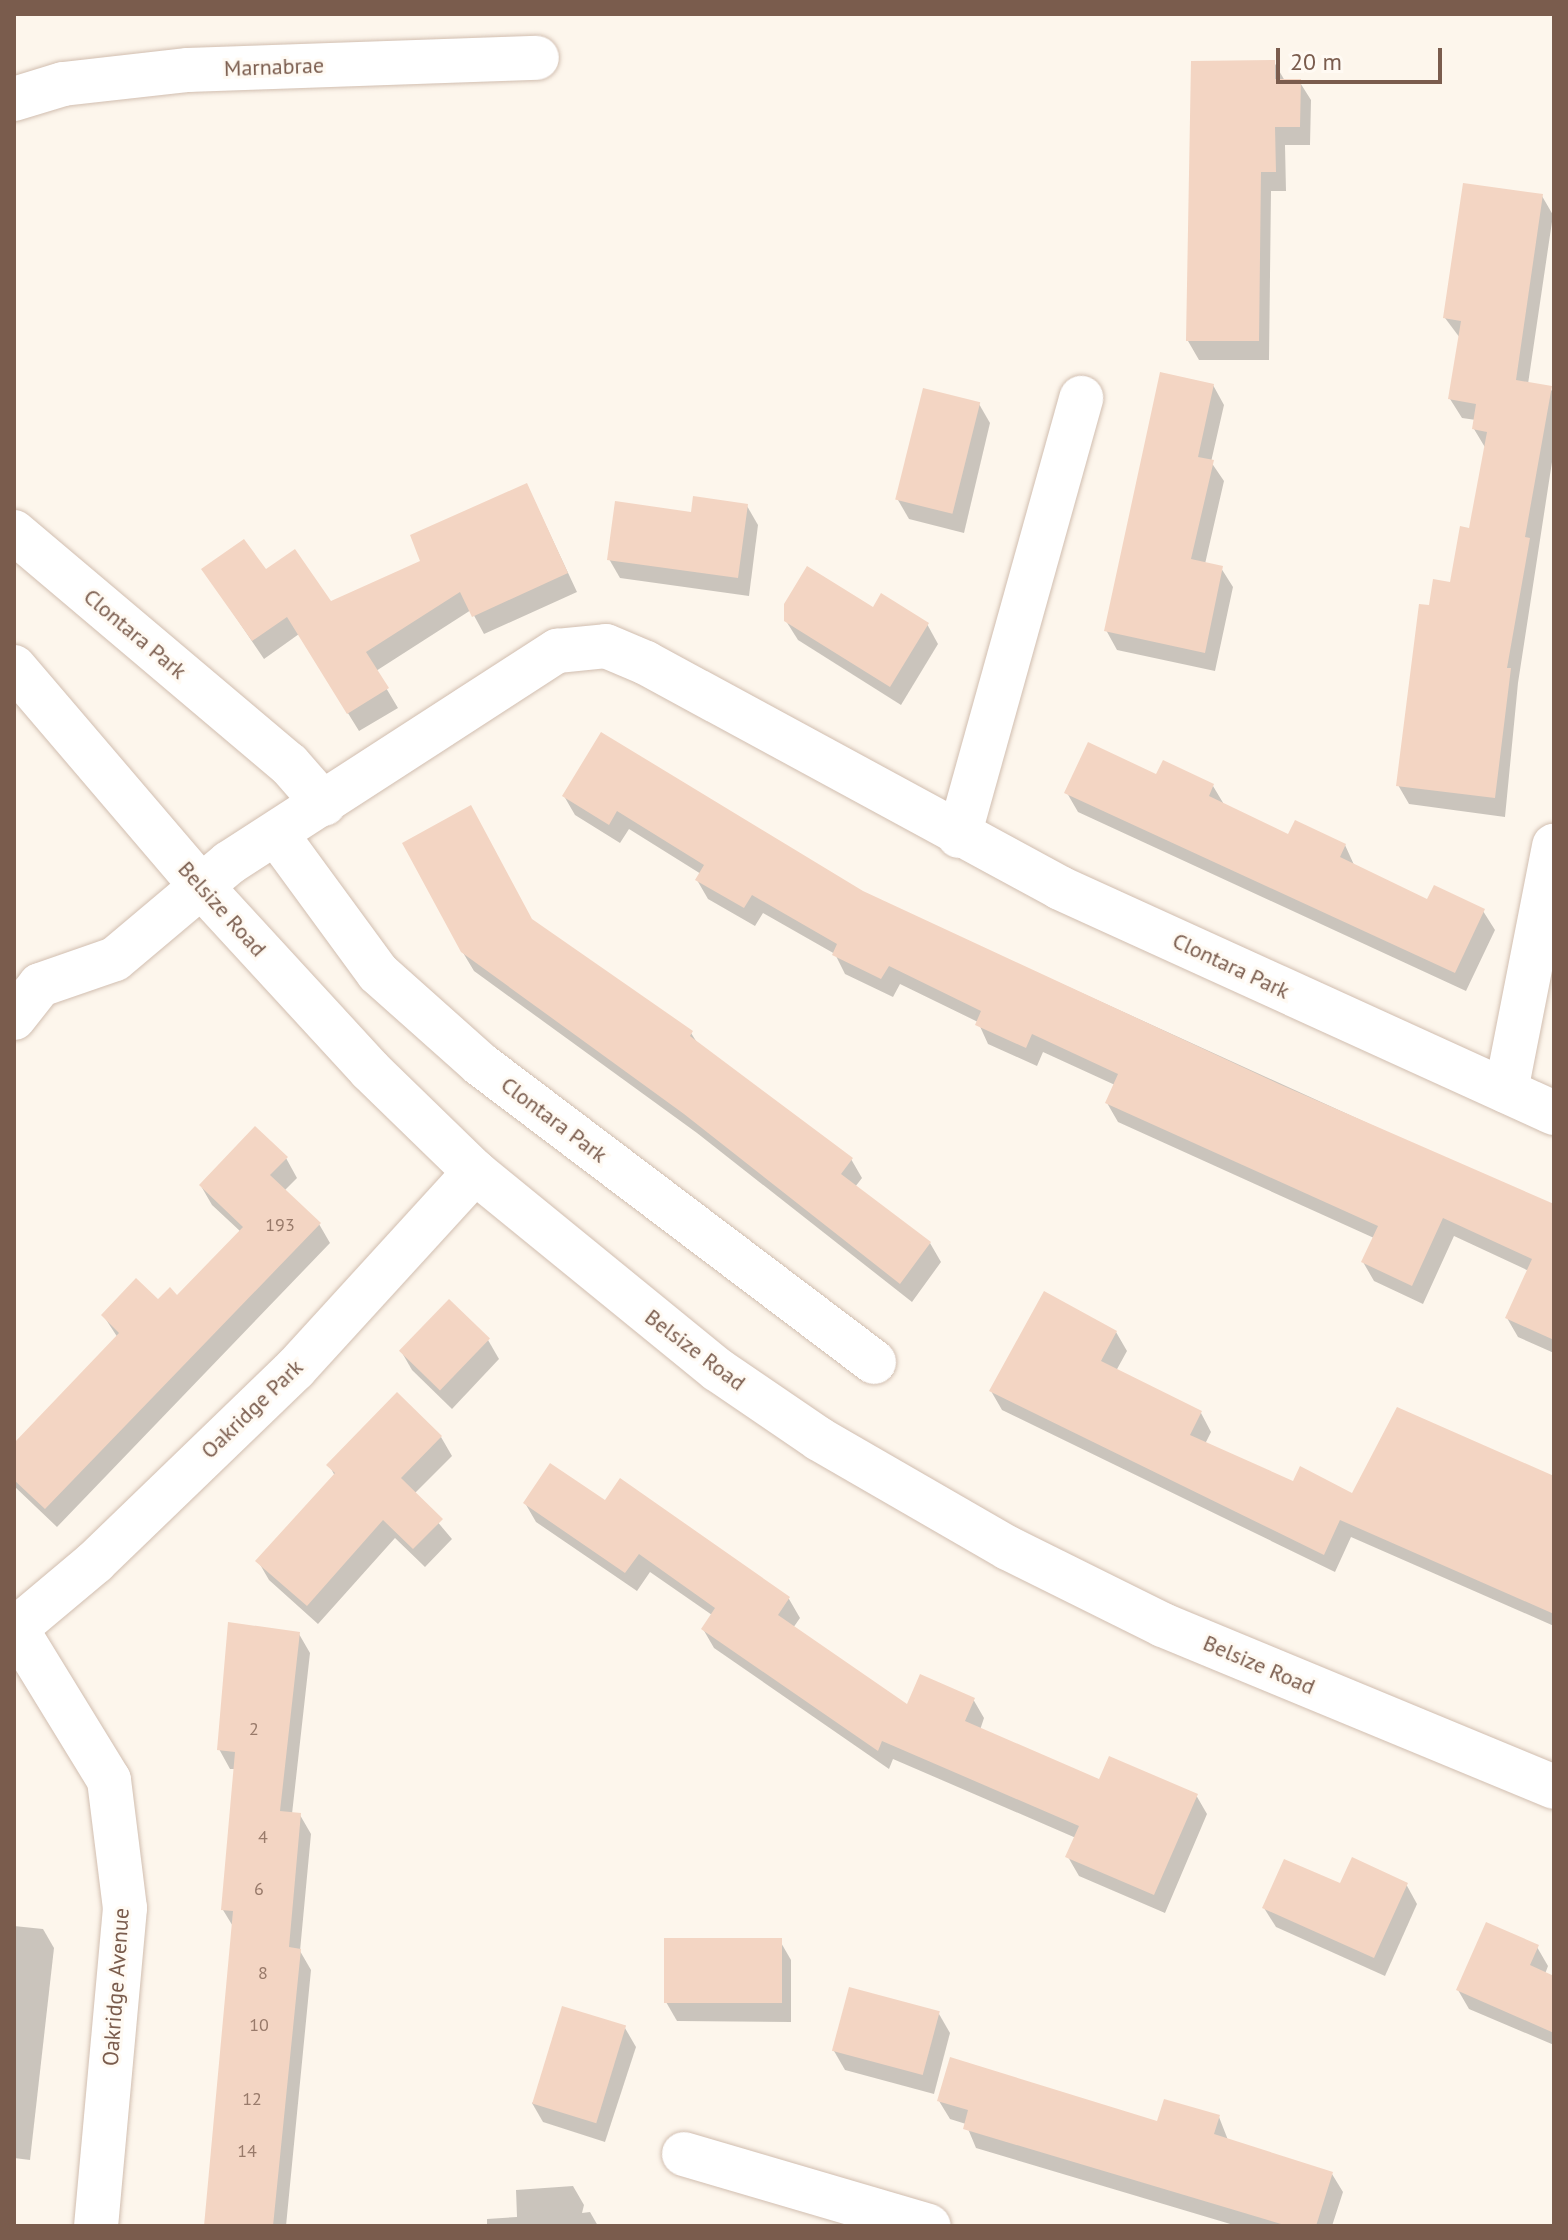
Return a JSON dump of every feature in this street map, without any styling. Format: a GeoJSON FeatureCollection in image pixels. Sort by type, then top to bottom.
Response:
{"type":"FeatureCollection","features":[{"type":"Feature","properties":{"kind":"street","name":"Marnabrae"},"geometry":{"type":"LineString","coordinates":[[14,99],[63,84],[188,70],[537,58]]}},
{"type":"Feature","properties":{"kind":"street"},"geometry":{"type":"LineString","coordinates":[[959,836],[1081,398]]}},
{"type":"Feature","properties":{"kind":"street","name":"Clontara Park"},"geometry":{"type":"LineString","coordinates":[[14,532],[289,764],[324,804]]}},
{"type":"Feature","properties":{"kind":"street","name":"Clontara Park"},"geometry":{"type":"LineString","coordinates":[[14,1018],[40,985],[115,959],[201,886],[557,651],[606,646],[646,663],[959,836],[1554,1113]]}},
{"type":"Feature","properties":{"kind":"street","name":"Belsize Road"},"geometry":{"type":"LineString","coordinates":[[14,667],[201,886],[370,1070],[475,1172],[718,1370],[819,1439],[1008,1548],[1163,1625],[1554,1787]]}},
{"type":"Feature","properties":{"kind":"street","name":"Clontara Park"},"geometry":{"type":"LineString","coordinates":[[277,835],[378,973],[480,1064],[874,1362]]}},
{"type":"Feature","properties":{"kind":"street"},"geometry":{"type":"LineString","coordinates":[[1506,1091],[1554,846]]}},
{"type":"Feature","properties":{"kind":"street","name":"Oakridge Park"},"geometry":{"type":"LineString","coordinates":[[15,1630],[295,1369],[475,1172]]}},
{"type":"Feature","properties":{"kind":"street","name":"Oakridge Avenue"},"geometry":{"type":"LineString","coordinates":[[15,1630],[109,1780],[125,1908],[96,2226]]}},
{"type":"Feature","properties":{"kind":"street"},"geometry":{"type":"LineString","coordinates":[[684,2154],[929,2226]]}},
{"type":"Feature","properties":{"kind":"building"},"geometry":{"type":"Polygon","coordinates":[[[1275,60],[1275,79],[1301,79],[1300,127],[1275,127],[1276,172],[1261,172],[1259,341],[1186,341],[1191,61],[1275,60]]]}},
{"type":"Feature","properties":{"kind":"building"},"geometry":{"type":"Polygon","coordinates":[[[1463,183],[1543,194],[1516,380],[1552,386],[1525,537],[1530,538],[1507,668],[1511,668],[1495,798],[1396,786],[1419,604],[1429,605],[1433,579],[1450,582],[1460,526],[1469,528],[1487,432],[1472,429],[1476,404],[1448,399],[1461,321],[1443,318],[1463,183]]]}},
{"type":"Feature","properties":{"kind":"building"},"geometry":{"type":"Polygon","coordinates":[[[1160,372],[1214,384],[1198,457],[1214,460],[1191,559],[1223,566],[1205,653],[1104,631],[1160,372]]]}},
{"type":"Feature","properties":{"kind":"building"},"geometry":{"type":"Polygon","coordinates":[[[923,388],[980,402],[952,514],[895,500],[923,388]]]}},
{"type":"Feature","properties":{"kind":"building"},"geometry":{"type":"Polygon","coordinates":[[[527,483],[568,573],[472,617],[460,592],[366,652],[389,688],[347,714],[287,617],[252,641],[201,569],[244,539],[266,569],[295,549],[331,601],[420,561],[410,535],[527,483]]]}},
{"type":"Feature","properties":{"kind":"building"},"geometry":{"type":"Polygon","coordinates":[[[693,496],[748,504],[738,578],[607,560],[615,501],[691,512],[693,496]]]}},
{"type":"Feature","properties":{"kind":"building"},"geometry":{"type":"Polygon","coordinates":[[[807,566],[873,607],[881,593],[929,623],[890,687],[784,621],[784,604],[807,566]]]}},
{"type":"Feature","properties":{"kind":"building"},"geometry":{"type":"Polygon","coordinates":[[[601,732],[863,891],[1279,1084],[1554,1204],[1554,1340],[1505,1318],[1532,1259],[1443,1218],[1412,1286],[1361,1262],[1378,1226],[1105,1103],[1118,1074],[1032,1034],[1026,1048],[975,1025],[981,1011],[889,966],[881,979],[832,955],[837,944],[752,895],[744,908],[695,880],[704,865],[617,811],[609,825],[562,796],[601,732]]]}},
{"type":"Feature","properties":{"kind":"building"},"geometry":{"type":"Polygon","coordinates":[[[1088,742],[1156,774],[1163,760],[1214,784],[1209,796],[1288,834],[1295,820],[1346,844],[1340,857],[1427,899],[1434,885],[1485,909],[1455,973],[1064,793],[1088,742]]]}},
{"type":"Feature","properties":{"kind":"building"},"geometry":{"type":"Polygon","coordinates":[[[471,805],[532,919],[693,1031],[690,1036],[853,1158],[841,1174],[931,1242],[900,1284],[684,1114],[461,952],[402,843],[471,805]]]}},
{"type":"Feature","properties":{"kind":"building"},"geometry":{"type":"Polygon","coordinates":[[[255,1126],[288,1157],[270,1175],[321,1223],[45,1509],[14,1480],[14,1443],[119,1333],[101,1315],[136,1278],[158,1299],[170,1287],[177,1295],[243,1227],[199,1185],[255,1126]]]}},
{"type":"Feature","properties":{"kind":"building"},"geometry":{"type":"Polygon","coordinates":[[[1044,1291],[1117,1331],[1101,1361],[1202,1411],[1190,1435],[1293,1481],[1300,1466],[1352,1493],[1397,1407],[1554,1476],[1554,1614],[1340,1520],[1324,1555],[989,1391],[1044,1291]]]}},
{"type":"Feature","properties":{"kind":"building"},"geometry":{"type":"Polygon","coordinates":[[[449,1299],[490,1339],[440,1390],[399,1351],[449,1299]]]}},
{"type":"Feature","properties":{"kind":"building"},"geometry":{"type":"Polygon","coordinates":[[[397,1392],[442,1436],[401,1478],[443,1519],[413,1549],[383,1520],[307,1606],[255,1561],[335,1473],[326,1465],[397,1392]]]}},
{"type":"Feature","properties":{"kind":"building"},"geometry":{"type":"Polygon","coordinates":[[[550,1463],[605,1500],[620,1478],[790,1597],[778,1615],[907,1704],[920,1674],[975,1698],[965,1721],[1099,1779],[1109,1756],[1198,1794],[1154,1895],[1065,1857],[1079,1826],[882,1741],[878,1751],[701,1629],[715,1608],[639,1554],[625,1573],[523,1503],[550,1463]]]}},
{"type":"Feature","properties":{"kind":"building"},"geometry":{"type":"Polygon","coordinates":[[[228,1622],[300,1632],[280,1811],[301,1813],[289,1947],[301,1949],[273,2226],[204,2226],[233,1911],[221,1910],[235,1752],[217,1750],[228,1622]]]}},
{"type":"Feature","properties":{"kind":"building"},"geometry":{"type":"Polygon","coordinates":[[[1352,1857],[1408,1883],[1374,1958],[1262,1908],[1284,1859],[1340,1883],[1352,1857]]]}},
{"type":"Feature","properties":{"kind":"building"},"geometry":{"type":"Polygon","coordinates":[[[1486,1922],[1539,1945],[1530,1965],[1554,1976],[1554,2033],[1456,1990],[1486,1922]]]}},
{"type":"Feature","properties":{"kind":"building"},"geometry":{"type":"Polygon","coordinates":[[[664,1938],[782,1938],[782,2003],[664,2003],[664,1938]]]}},
{"type":"Feature","properties":{"kind":"building"},"geometry":{"type":"Polygon","coordinates":[[[849,1987],[940,2011],[923,2075],[832,2051],[849,1987]]]}},
{"type":"Feature","properties":{"kind":"building"},"geometry":{"type":"Polygon","coordinates":[[[562,2006],[626,2026],[596,2123],[532,2104],[562,2006]]]}},
{"type":"Feature","properties":{"kind":"building"},"geometry":{"type":"Polygon","coordinates":[[[950,2057],[1157,2121],[1164,2099],[1220,2115],[1214,2134],[1333,2172],[1316,2226],[1288,2226],[963,2129],[968,2110],[937,2101],[950,2057]]]}}]}
